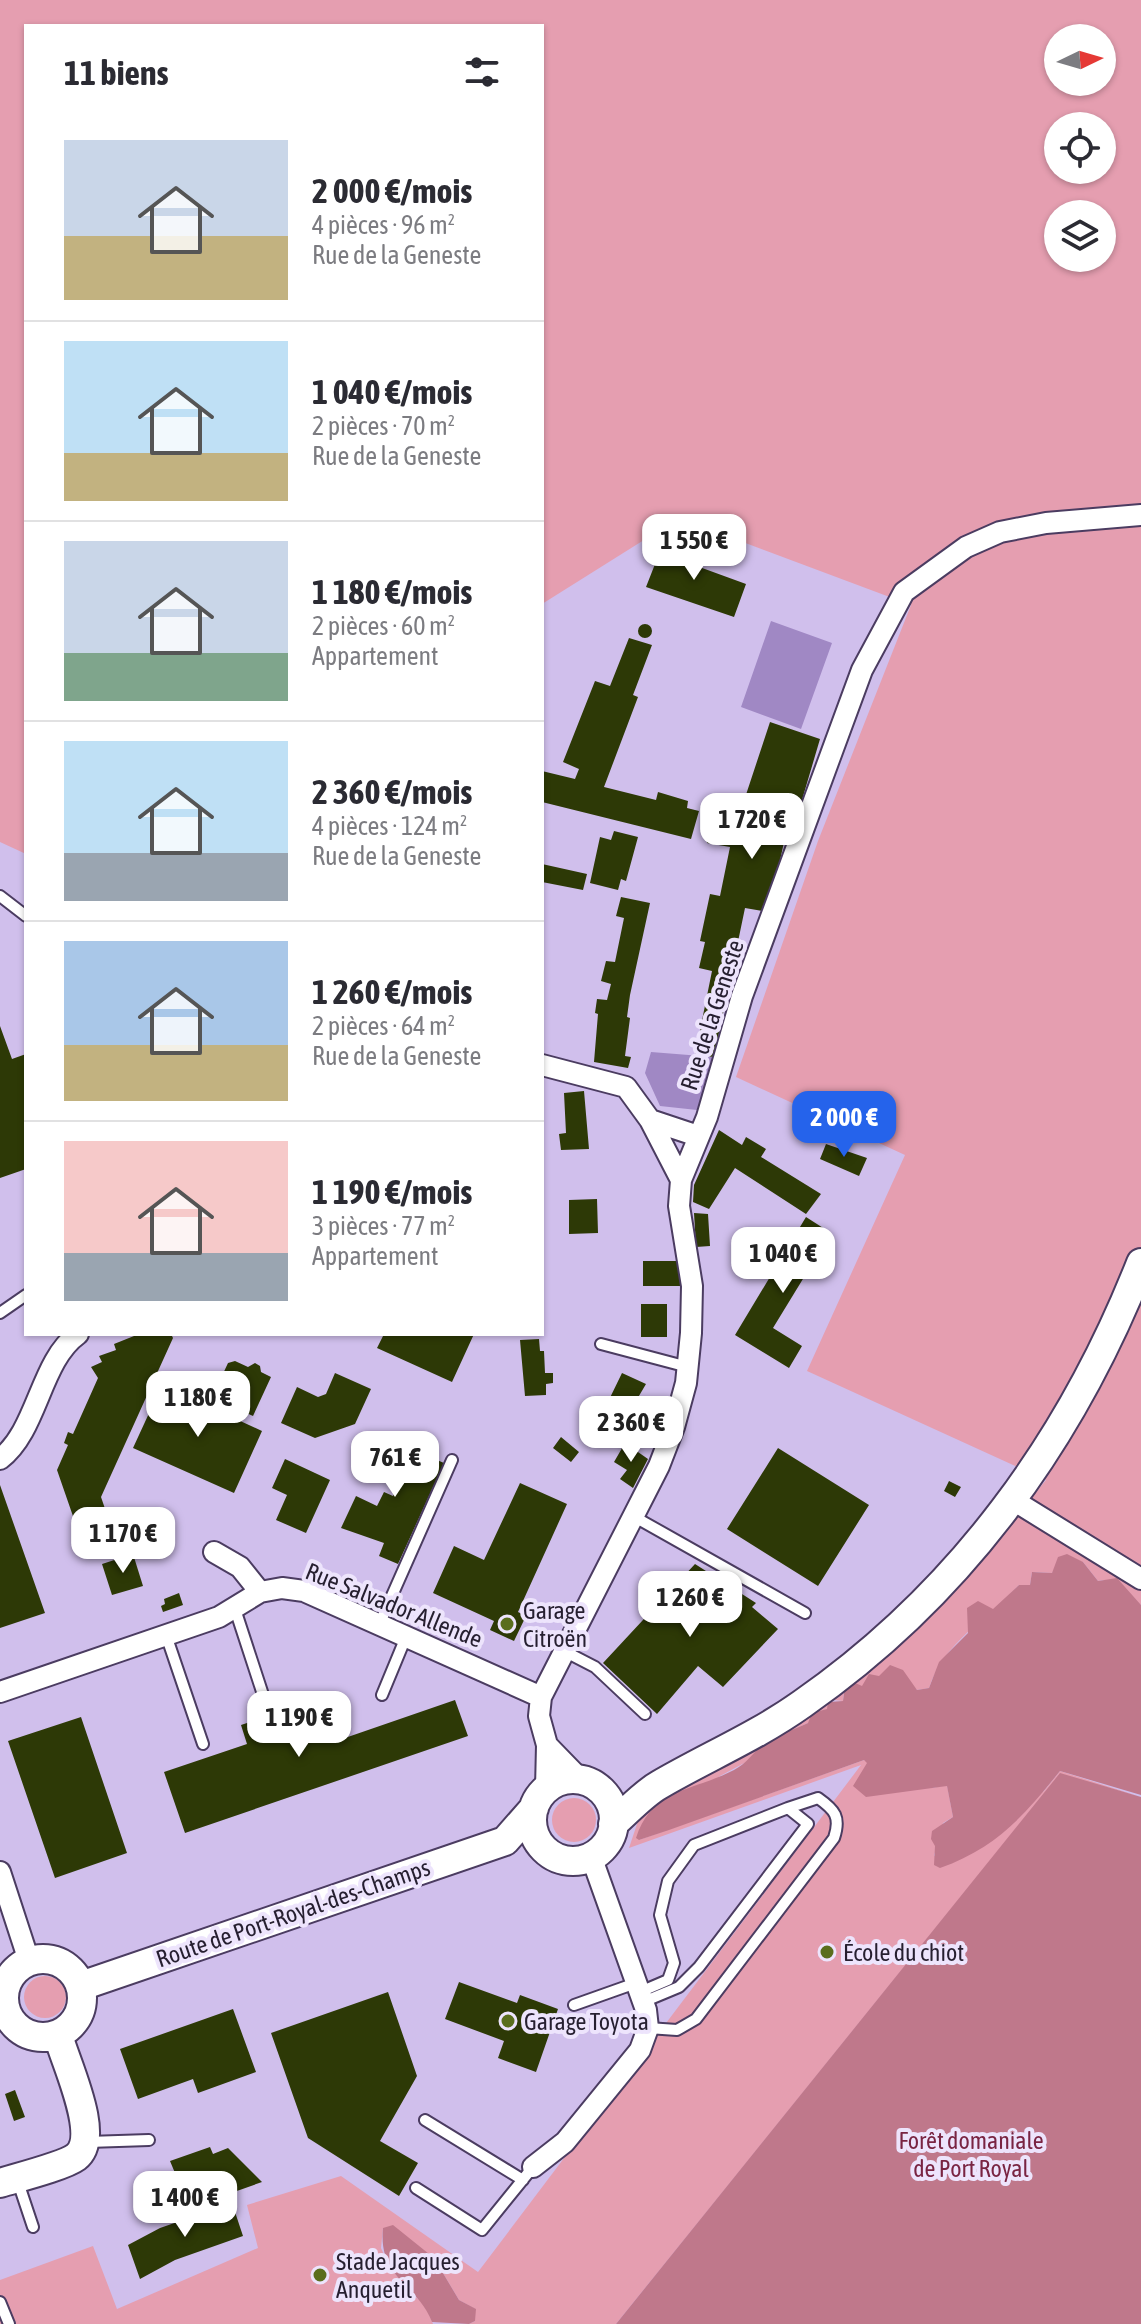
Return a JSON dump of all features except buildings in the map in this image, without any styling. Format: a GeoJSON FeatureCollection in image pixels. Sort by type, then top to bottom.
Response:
{"type":"FeatureCollection","features":[{"type":"Feature","properties":{"kind":"main road"},"geometry":{"type":"LineString","coordinates":[[613,1824],[657,1786],[769,1726],[842,1674],[931,1596],[980,1543],[1013,1500],[1082,1393],[1117,1323],[1141,1263]]}},
{"type":"Feature","properties":{"kind":"main road"},"geometry":{"type":"LineString","coordinates":[[544,1849],[533,1830],[540,1798],[568,1779],[590,1785],[657,1786]]}},
{"type":"Feature","properties":{"kind":"main road"},"geometry":{"type":"LineString","coordinates":[[505,1841],[544,1849],[562,1859],[591,1856],[610,1837],[613,1811],[590,1785]]}},
{"type":"Feature","properties":{"kind":"main road","name":"Route de Port-Royal-des-Champs"},"geometry":{"type":"LineString","coordinates":[[81,1986],[505,1841],[540,1798]]}},
{"type":"Feature","properties":{"kind":"main road"},"geometry":{"type":"LineString","coordinates":[[40,1958],[61,1962],[77,1977],[81,1986],[83,1996],[79,2015],[58,2035],[36,2037],[26,2034],[2,2010],[10,1975],[29,1961],[40,1958]]}},
{"type":"Feature","properties":{"kind":"main road"},"geometry":{"type":"LineString","coordinates":[[8,2180],[76,2157],[86,2142],[87,2123],[58,2035]]}},
{"type":"Feature","properties":{"kind":"street","name":"Rue de la Geneste"},"geometry":{"type":"LineString","coordinates":[[541,1697],[633,1516],[674,1427],[688,1367],[692,1286],[679,1206],[681,1180],[713,1099],[742,996],[862,670],[904,592],[966,547],[1000,532],[1046,523],[1141,515]]}},
{"type":"Feature","properties":{"kind":"street"},"geometry":{"type":"LineString","coordinates":[[544,1066],[626,1087],[650,1120],[681,1180]]}},
{"type":"Feature","properties":{"kind":"street"},"geometry":{"type":"LineString","coordinates":[[650,1120],[698,1136]]}},
{"type":"Feature","properties":{"kind":"street"},"geometry":{"type":"LineString","coordinates":[[0,1459],[18,1438],[64,1347],[76,1336]]}},
{"type":"Feature","properties":{"kind":"street"},"geometry":{"type":"LineString","coordinates":[[1013,1500],[1141,1579]]}},
{"type":"Feature","properties":{"kind":"street"},"geometry":{"type":"LineString","coordinates":[[0,1692],[235,1609],[260,1592],[240,1567],[214,1552]]}},
{"type":"Feature","properties":{"kind":"street","name":"Rue Salvador Allende"},"geometry":{"type":"LineString","coordinates":[[260,1592],[282,1588],[304,1591],[541,1697]]}},
{"type":"Feature","properties":{"kind":"street"},"geometry":{"type":"LineString","coordinates":[[540,1798],[547,1745],[539,1716],[541,1697]]}},
{"type":"Feature","properties":{"kind":"street"},"geometry":{"type":"LineString","coordinates":[[547,1745],[590,1785]]}},
{"type":"Feature","properties":{"kind":"street"},"geometry":{"type":"LineString","coordinates":[[528,2174],[565,2142],[640,2050],[648,2028],[640,1992],[591,1856]]}},
{"type":"Feature","properties":{"kind":"street"},"geometry":{"type":"LineString","coordinates":[[0,1872],[29,1961]]}},
{"type":"Feature","properties":{"kind":"lane"},"geometry":{"type":"LineString","coordinates":[[0,896],[24,914]]}},
{"type":"Feature","properties":{"kind":"lane"},"geometry":{"type":"LineString","coordinates":[[0,1313],[24,1296]]}},
{"type":"Feature","properties":{"kind":"lane"},"geometry":{"type":"LineString","coordinates":[[601,1344],[688,1367]]}},
{"type":"Feature","properties":{"kind":"lane"},"geometry":{"type":"LineString","coordinates":[[379,1625],[452,1460]]}},
{"type":"Feature","properties":{"kind":"lane"},"geometry":{"type":"LineString","coordinates":[[633,1516],[805,1613]]}},
{"type":"Feature","properties":{"kind":"lane"},"geometry":{"type":"LineString","coordinates":[[235,1609],[267,1707]]}},
{"type":"Feature","properties":{"kind":"lane"},"geometry":{"type":"LineString","coordinates":[[166,1635],[203,1744]]}},
{"type":"Feature","properties":{"kind":"lane"},"geometry":{"type":"LineString","coordinates":[[382,1695],[406,1637]]}},
{"type":"Feature","properties":{"kind":"lane"},"geometry":{"type":"LineString","coordinates":[[564,1651],[595,1667],[645,1714]]}},
{"type":"Feature","properties":{"kind":"lane"},"geometry":{"type":"LineString","coordinates":[[640,1992],[668,1980],[674,1963],[660,1915],[668,1881],[694,1845],[818,1798],[834,1809],[838,1818],[834,1838],[696,2019],[677,2030],[648,2028]]}},
{"type":"Feature","properties":{"kind":"lane"},"geometry":{"type":"LineString","coordinates":[[574,2005],[679,1987],[699,1967],[808,1824],[788,1808]]}},
{"type":"Feature","properties":{"kind":"lane"},"geometry":{"type":"LineString","coordinates":[[416,2188],[482,2230],[528,2174],[425,2120]]}},
{"type":"Feature","properties":{"kind":"lane"},"geometry":{"type":"LineString","coordinates":[[86,2142],[149,2140]]}},
{"type":"Feature","properties":{"kind":"lane"},"geometry":{"type":"LineString","coordinates":[[8,2180],[33,2227]]}},
{"type":"Feature","properties":{"kind":"lane"},"geometry":{"type":"LineString","coordinates":[[0,2302],[9,2324]]}},
{"type":"Feature","properties":{"kind":"shaded area"},"geometry":{"type":"Polygon","coordinates":[[[0,0],[1141,0],[1141,1605],[1119,1583],[1098,1581],[1083,1562],[1055,1568],[1052,1573],[1032,1572],[1030,1585],[1019,1585],[956,1644],[945,1657],[929,1688],[917,1690],[906,1678],[879,1676],[862,1687],[844,1692],[843,1701],[833,1700],[827,1710],[808,1723],[763,1744],[750,1760],[720,1776],[639,1840],[864,1760],[932,1788],[947,1785],[953,1817],[943,1823],[934,1856],[1044,1791],[1060,1771],[1141,1797],[1060,1774],[616,2324],[469,2324],[475,2321],[475,2309],[459,2300],[434,2258],[383,2228],[381,2248],[389,2266],[407,2289],[426,2306],[433,2324],[0,2324],[0,2280],[93,2246],[117,2309],[258,2248],[247,2205],[341,2176],[478,2272],[861,1765],[629,1848],[638,1821],[660,1795],[978,1562],[1046,1480],[807,1371],[905,1155],[736,1077],[818,841],[911,605],[679,518],[544,603],[544,24],[24,24],[24,853],[0,842],[0,0]]]}},
{"type":"Feature","properties":{"kind":"shaded area"},"geometry":{"type":"Polygon","coordinates":[[[771,621],[832,643],[801,729],[741,707],[771,621]]]}},
{"type":"Feature","properties":{"kind":"shaded area"},"geometry":{"type":"Polygon","coordinates":[[[651,1052],[714,1057],[697,1110],[660,1106],[645,1073],[651,1052]]]}},
{"type":"Feature","properties":{"kind":"shaded area"},"geometry":{"type":"Polygon","coordinates":[[[574,1798],[590,1804],[596,1820],[590,1836],[574,1842],[558,1836],[552,1820],[558,1804],[574,1798]]]}},
{"type":"Feature","properties":{"kind":"shaded area"},"geometry":{"type":"Polygon","coordinates":[[[45,1976],[60,1982],[66,1997],[60,2012],[45,2018],[30,2012],[24,1997],[30,1982],[45,1976]]]}},
{"type":"Feature","properties":{"kind":"green space"},"geometry":{"type":"Polygon","coordinates":[[[1067,1554],[1083,1562],[1098,1581],[1117,1578],[1141,1605],[1141,1795],[1060,1771],[1008,1829],[977,1851],[940,1868],[934,1865],[935,1846],[931,1839],[932,1831],[953,1817],[947,1786],[866,1797],[853,1786],[867,1763],[864,1760],[669,1830],[639,1840],[636,1838],[652,1809],[663,1800],[739,1767],[767,1741],[808,1723],[812,1713],[827,1709],[828,1702],[843,1701],[845,1686],[853,1682],[862,1686],[869,1674],[879,1676],[890,1665],[903,1670],[917,1690],[929,1688],[939,1662],[968,1633],[967,1608],[978,1601],[993,1609],[1019,1585],[1030,1585],[1032,1572],[1052,1573],[1058,1557],[1067,1554]]]}},
{"type":"Feature","properties":{"kind":"green space","name":"Forêt domaniale de Port Royal"},"geometry":{"type":"Polygon","coordinates":[[[1060,1773],[1141,1797],[1141,2324],[616,2324],[1060,1773]]]}},
{"type":"Feature","properties":{"kind":"green space"},"geometry":{"type":"Polygon","coordinates":[[[393,2225],[434,2258],[459,2300],[476,2309],[475,2321],[469,2324],[432,2322],[386,2259],[383,2228],[393,2225]]]}},
{"type":"Feature","properties":{"kind":"place","name":"Garage Citroën"},"geometry":{"type":"Point","coordinates":[507,1624]}},
{"type":"Feature","properties":{"kind":"place","name":"École du chiot"},"geometry":{"type":"Point","coordinates":[827,1952]}},
{"type":"Feature","properties":{"kind":"place","name":"Garage Toyota"},"geometry":{"type":"Point","coordinates":[508,2021]}},
{"type":"Feature","properties":{"kind":"place","name":"Stade Jacques Anquetil"},"geometry":{"type":"Point","coordinates":[320,2275]}}]}
